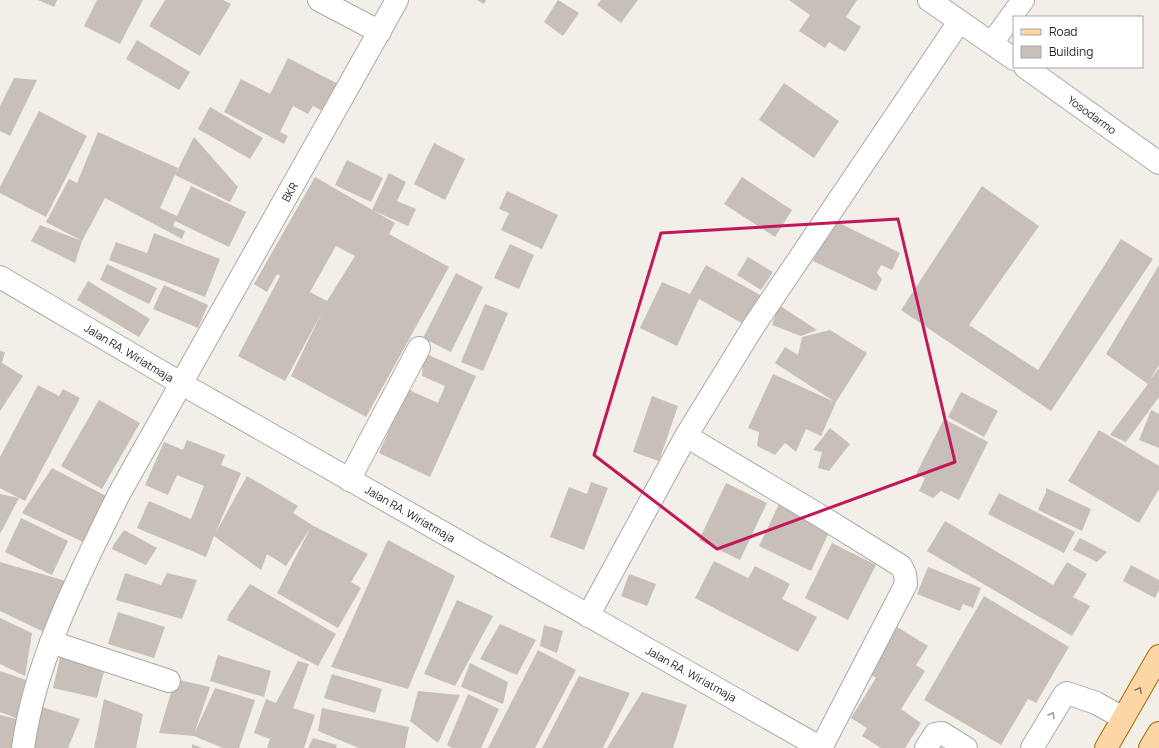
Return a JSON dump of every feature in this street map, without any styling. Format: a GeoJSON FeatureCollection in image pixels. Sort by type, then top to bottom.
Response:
{"type":"FeatureCollection","features":[{"type":"Feature","properties":{"kind":"main road"},"geometry":{"type":"LineString","coordinates":[[1106,748],[1159,656]]}},
{"type":"Feature","properties":{"kind":"main road"},"geometry":{"type":"LineString","coordinates":[[1150,748],[1159,733]]}},
{"type":"Feature","properties":{"kind":"street"},"geometry":{"type":"LineString","coordinates":[[319,0],[380,32]]}},
{"type":"Feature","properties":{"kind":"street","name":"BKR"},"geometry":{"type":"LineString","coordinates":[[23,748],[30,710],[51,642],[86,562],[116,501],[397,0]]}},
{"type":"Feature","properties":{"kind":"street"},"geometry":{"type":"LineString","coordinates":[[929,0],[1013,58]]}},
{"type":"Feature","properties":{"kind":"street"},"geometry":{"type":"LineString","coordinates":[[992,43],[1023,0]]}},
{"type":"Feature","properties":{"kind":"street"},"geometry":{"type":"LineString","coordinates":[[588,616],[686,436],[754,327],[959,22]]}},
{"type":"Feature","properties":{"kind":"street","name":"Yosodarmo"},"geometry":{"type":"LineString","coordinates":[[1026,68],[1159,163]]}},
{"type":"Feature","properties":{"kind":"street","name":"Jalan RA. Wiriatmaja"},"geometry":{"type":"LineString","coordinates":[[0,277],[349,480],[821,748]]}},
{"type":"Feature","properties":{"kind":"street"},"geometry":{"type":"LineString","coordinates":[[349,480],[419,348]]}},
{"type":"Feature","properties":{"kind":"street"},"geometry":{"type":"LineString","coordinates":[[686,436],[901,566],[905,574],[906,584],[821,748]]}},
{"type":"Feature","properties":{"kind":"street"},"geometry":{"type":"LineString","coordinates":[[51,642],[169,681]]}},
{"type":"Feature","properties":{"kind":"street"},"geometry":{"type":"LineString","coordinates":[[1032,748],[1064,695],[1068,693],[1096,703],[1123,718]]}},
{"type":"Feature","properties":{"kind":"street"},"geometry":{"type":"LineString","coordinates":[[926,748],[934,734],[938,733],[942,733],[966,748]]}},
{"type":"Feature","properties":{"kind":"highlighted area"},"geometry":{"type":"Polygon","coordinates":[[[898,219],[955,462],[717,549],[594,455],[661,233],[898,219]]]}},
{"type":"Feature","properties":{"kind":"building"},"geometry":{"type":"Polygon","coordinates":[[[38,0],[57,0],[54,7],[38,0]]]}},
{"type":"Feature","properties":{"kind":"building"},"geometry":{"type":"Polygon","coordinates":[[[97,0],[143,0],[120,44],[84,26],[97,0]]]}},
{"type":"Feature","properties":{"kind":"building"},"geometry":{"type":"Polygon","coordinates":[[[165,0],[223,0],[231,4],[200,56],[149,26],[165,0]]]}},
{"type":"Feature","properties":{"kind":"building"},"geometry":{"type":"Polygon","coordinates":[[[477,0],[486,0],[484,4],[477,0]]]}},
{"type":"Feature","properties":{"kind":"building"},"geometry":{"type":"Polygon","coordinates":[[[558,0],[579,13],[563,36],[544,22],[558,0]]]}},
{"type":"Feature","properties":{"kind":"building"},"geometry":{"type":"Polygon","coordinates":[[[601,0],[638,0],[621,23],[597,5],[601,0]]]}},
{"type":"Feature","properties":{"kind":"building"},"geometry":{"type":"Polygon","coordinates":[[[789,0],[857,0],[846,17],[861,27],[845,52],[829,42],[825,48],[799,31],[810,15],[789,0]]]}},
{"type":"Feature","properties":{"kind":"building"},"geometry":{"type":"Polygon","coordinates":[[[137,40],[190,72],[179,90],[126,59],[137,40]]]}},
{"type":"Feature","properties":{"kind":"building"},"geometry":{"type":"Polygon","coordinates":[[[288,58],[340,85],[326,113],[313,106],[308,114],[293,106],[280,132],[288,136],[284,144],[224,112],[241,79],[270,94],[288,58]]]}},
{"type":"Feature","properties":{"kind":"building"},"geometry":{"type":"Polygon","coordinates":[[[14,78],[37,80],[10,136],[0,131],[0,106],[14,78]]]}},
{"type":"Feature","properties":{"kind":"building"},"geometry":{"type":"Polygon","coordinates":[[[784,83],[839,121],[814,158],[759,120],[784,83]]]}},
{"type":"Feature","properties":{"kind":"building"},"geometry":{"type":"Polygon","coordinates":[[[210,107],[263,138],[250,159],[198,129],[210,107]]]}},
{"type":"Feature","properties":{"kind":"building"},"geometry":{"type":"Polygon","coordinates":[[[39,111],[87,136],[46,217],[0,193],[0,187],[39,111]]]}},
{"type":"Feature","properties":{"kind":"building"},"geometry":{"type":"Polygon","coordinates":[[[98,132],[178,168],[160,208],[177,216],[191,186],[246,212],[229,247],[175,221],[173,226],[185,231],[182,239],[105,198],[82,241],[46,222],[69,179],[77,183],[98,132]]]}},
{"type":"Feature","properties":{"kind":"building"},"geometry":{"type":"Polygon","coordinates":[[[194,137],[238,187],[230,202],[175,175],[194,137]]]}},
{"type":"Feature","properties":{"kind":"building"},"geometry":{"type":"Polygon","coordinates":[[[434,143],[465,159],[445,200],[414,184],[434,143]]]}},
{"type":"Feature","properties":{"kind":"building"},"geometry":{"type":"Polygon","coordinates":[[[347,160],[383,178],[371,202],[335,185],[347,160]]]}},
{"type":"Feature","properties":{"kind":"building"},"geometry":{"type":"Polygon","coordinates":[[[389,173],[406,182],[397,201],[416,209],[408,226],[372,210],[389,173]]]}},
{"type":"Feature","properties":{"kind":"building"},"geometry":{"type":"Polygon","coordinates":[[[315,177],[395,223],[389,234],[449,267],[366,417],[291,376],[322,312],[285,381],[238,356],[280,276],[284,278],[277,274],[267,292],[254,284],[315,177]],[[336,246],[310,292],[327,301],[355,256],[336,246]]]}},
{"type":"Feature","properties":{"kind":"building"},"geometry":{"type":"Polygon","coordinates":[[[742,177],[792,210],[775,237],[724,204],[742,177]]]}},
{"type":"Feature","properties":{"kind":"building"},"geometry":{"type":"Polygon","coordinates":[[[982,186],[1039,226],[969,325],[1038,370],[1121,239],[1153,259],[1051,411],[901,310],[982,186]]]}},
{"type":"Feature","properties":{"kind":"building"},"geometry":{"type":"Polygon","coordinates":[[[507,191],[558,215],[542,249],[501,230],[509,213],[499,209],[507,191]]]}},
{"type":"Feature","properties":{"kind":"building"},"geometry":{"type":"Polygon","coordinates":[[[833,220],[900,253],[892,270],[881,265],[877,273],[882,279],[876,291],[813,261],[833,220]]]}},
{"type":"Feature","properties":{"kind":"building"},"geometry":{"type":"Polygon","coordinates":[[[40,225],[82,241],[75,263],[31,241],[40,225]]]}},
{"type":"Feature","properties":{"kind":"building"},"geometry":{"type":"Polygon","coordinates":[[[154,233],[220,259],[205,297],[109,260],[116,242],[147,253],[154,233]]]}},
{"type":"Feature","properties":{"kind":"building"},"geometry":{"type":"Polygon","coordinates":[[[510,244],[534,255],[519,289],[494,278],[510,244]]]}},
{"type":"Feature","properties":{"kind":"building"},"geometry":{"type":"Polygon","coordinates":[[[748,257],[773,272],[761,290],[737,275],[748,257]]]}},
{"type":"Feature","properties":{"kind":"building"},"geometry":{"type":"Polygon","coordinates":[[[107,264],[157,288],[149,304],[100,280],[107,264]]]}},
{"type":"Feature","properties":{"kind":"building"},"geometry":{"type":"Polygon","coordinates":[[[706,265],[762,296],[745,325],[699,299],[677,346],[640,328],[662,282],[690,294],[706,265]]]}},
{"type":"Feature","properties":{"kind":"building"},"geometry":{"type":"Polygon","coordinates":[[[1159,265],[1159,365],[1149,382],[1159,368],[1159,397],[1126,442],[1110,435],[1148,384],[1106,354],[1159,265]]]}},
{"type":"Feature","properties":{"kind":"building"},"geometry":{"type":"Polygon","coordinates":[[[456,273],[483,287],[451,352],[423,338],[456,273]]]}},
{"type":"Feature","properties":{"kind":"building"},"geometry":{"type":"Polygon","coordinates":[[[88,281],[150,319],[139,337],[77,300],[88,281]]]}},
{"type":"Feature","properties":{"kind":"building"},"geometry":{"type":"Polygon","coordinates":[[[164,285],[208,305],[198,328],[153,309],[164,285]]]}},
{"type":"Feature","properties":{"kind":"building"},"geometry":{"type":"Polygon","coordinates":[[[485,304],[508,313],[483,371],[461,362],[485,304]]]}},
{"type":"Feature","properties":{"kind":"building"},"geometry":{"type":"Polygon","coordinates":[[[779,305],[817,330],[801,336],[772,325],[779,305]]]}},
{"type":"Feature","properties":{"kind":"building"},"geometry":{"type":"Polygon","coordinates":[[[830,330],[867,353],[836,402],[821,436],[806,429],[796,452],[785,443],[775,455],[757,446],[759,432],[748,428],[773,374],[835,402],[775,363],[785,347],[798,355],[802,337],[830,330]]]}},
{"type":"Feature","properties":{"kind":"building"},"geometry":{"type":"Polygon","coordinates":[[[0,351],[5,352],[2,363],[23,376],[0,411],[0,351]]]}},
{"type":"Feature","properties":{"kind":"building"},"geometry":{"type":"Polygon","coordinates":[[[424,353],[476,376],[430,477],[379,453],[407,389],[438,403],[445,386],[422,376],[424,353]]]}},
{"type":"Feature","properties":{"kind":"building"},"geometry":{"type":"Polygon","coordinates":[[[38,385],[59,396],[63,389],[80,398],[25,501],[0,488],[0,457],[38,385]]]}},
{"type":"Feature","properties":{"kind":"building"},"geometry":{"type":"Polygon","coordinates":[[[961,392],[998,411],[984,437],[948,417],[961,392]]]}},
{"type":"Feature","properties":{"kind":"building"},"geometry":{"type":"Polygon","coordinates":[[[652,396],[678,406],[659,461],[633,452],[652,396]]]}},
{"type":"Feature","properties":{"kind":"building"},"geometry":{"type":"Polygon","coordinates":[[[99,400],[140,423],[102,489],[61,466],[99,400]]]}},
{"type":"Feature","properties":{"kind":"building"},"geometry":{"type":"Polygon","coordinates":[[[1151,410],[1159,414],[1159,448],[1139,440],[1151,410]]]}},
{"type":"Feature","properties":{"kind":"building"},"geometry":{"type":"Polygon","coordinates":[[[944,419],[988,442],[959,500],[941,491],[933,498],[919,491],[925,478],[916,474],[944,419]]]}},
{"type":"Feature","properties":{"kind":"building"},"geometry":{"type":"Polygon","coordinates":[[[830,428],[850,444],[829,471],[818,468],[822,452],[813,450],[830,428]]]}},
{"type":"Feature","properties":{"kind":"building"},"geometry":{"type":"Polygon","coordinates":[[[1099,430],[1159,466],[1159,489],[1139,523],[1068,481],[1099,430]]]}},
{"type":"Feature","properties":{"kind":"building"},"geometry":{"type":"Polygon","coordinates":[[[187,440],[225,455],[221,465],[241,473],[215,534],[247,476],[298,506],[293,513],[312,525],[368,554],[351,582],[361,588],[338,628],[277,593],[311,527],[286,566],[267,554],[261,570],[214,536],[206,557],[137,528],[149,501],[191,519],[204,486],[177,475],[168,495],[145,485],[164,442],[183,450],[187,440]]]}},
{"type":"Feature","properties":{"kind":"building"},"geometry":{"type":"Polygon","coordinates":[[[52,468],[110,498],[83,542],[22,513],[52,468]]]}},
{"type":"Feature","properties":{"kind":"building"},"geometry":{"type":"Polygon","coordinates":[[[591,482],[608,488],[584,550],[550,537],[569,487],[587,494],[591,482]]]}},
{"type":"Feature","properties":{"kind":"building"},"geometry":{"type":"Polygon","coordinates":[[[726,483],[767,503],[740,560],[699,540],[726,483]]]}},
{"type":"Feature","properties":{"kind":"building"},"geometry":{"type":"Polygon","coordinates":[[[1046,488],[1091,509],[1082,531],[1038,510],[1046,492],[1046,488]]]}},
{"type":"Feature","properties":{"kind":"building"},"geometry":{"type":"Polygon","coordinates":[[[999,493],[1075,532],[1064,553],[988,514],[999,493]]]}},
{"type":"Feature","properties":{"kind":"building"},"geometry":{"type":"Polygon","coordinates":[[[0,494],[19,498],[0,534],[0,494]]]}},
{"type":"Feature","properties":{"kind":"building"},"geometry":{"type":"Polygon","coordinates":[[[779,504],[831,528],[811,571],[759,546],[779,504]]]}},
{"type":"Feature","properties":{"kind":"building"},"geometry":{"type":"Polygon","coordinates":[[[21,518],[68,541],[52,575],[5,552],[21,518]]]}},
{"type":"Feature","properties":{"kind":"building"},"geometry":{"type":"Polygon","coordinates":[[[945,521],[1053,585],[1067,562],[1087,574],[1073,597],[1090,606],[1072,636],[927,551],[945,521]]]}},
{"type":"Feature","properties":{"kind":"building"},"geometry":{"type":"Polygon","coordinates":[[[124,530],[157,548],[146,565],[112,549],[124,530]]]}},
{"type":"Feature","properties":{"kind":"building"},"geometry":{"type":"Polygon","coordinates":[[[1080,538],[1107,552],[1097,562],[1073,550],[1080,538]]]}},
{"type":"Feature","properties":{"kind":"building"},"geometry":{"type":"Polygon","coordinates":[[[388,540],[455,576],[408,689],[331,667],[388,540]]]}},
{"type":"Feature","properties":{"kind":"building"},"geometry":{"type":"Polygon","coordinates":[[[832,543],[876,565],[848,620],[805,598],[832,543]]]}},
{"type":"Feature","properties":{"kind":"building"},"geometry":{"type":"Polygon","coordinates":[[[714,561],[748,578],[745,584],[755,566],[790,584],[782,599],[817,617],[798,652],[695,598],[714,561]]]}},
{"type":"Feature","properties":{"kind":"building"},"geometry":{"type":"Polygon","coordinates":[[[0,562],[66,581],[46,633],[0,611],[0,562]]]}},
{"type":"Feature","properties":{"kind":"building"},"geometry":{"type":"Polygon","coordinates":[[[1131,565],[1159,580],[1159,590],[1155,598],[1123,581],[1131,565]]]}},
{"type":"Feature","properties":{"kind":"building"},"geometry":{"type":"Polygon","coordinates":[[[928,567],[981,588],[973,608],[963,604],[960,611],[917,594],[928,567]]]}},
{"type":"Feature","properties":{"kind":"building"},"geometry":{"type":"Polygon","coordinates":[[[125,573],[161,585],[167,573],[197,580],[182,619],[116,600],[125,573]]]}},
{"type":"Feature","properties":{"kind":"building"},"geometry":{"type":"Polygon","coordinates":[[[629,574],[656,584],[647,606],[621,596],[629,574]]]}},
{"type":"Feature","properties":{"kind":"building"},"geometry":{"type":"Polygon","coordinates":[[[250,584],[336,634],[318,666],[227,620],[229,614],[250,584]]]}},
{"type":"Feature","properties":{"kind":"building"},"geometry":{"type":"Polygon","coordinates":[[[984,596],[1069,647],[1036,703],[1028,699],[1001,745],[924,700],[984,596]]]}},
{"type":"Feature","properties":{"kind":"building"},"geometry":{"type":"Polygon","coordinates":[[[457,600],[493,616],[455,686],[424,674],[457,600]]]}},
{"type":"Feature","properties":{"kind":"building"},"geometry":{"type":"Polygon","coordinates":[[[118,612],[165,627],[154,658],[108,644],[118,612]]]}},
{"type":"Feature","properties":{"kind":"building"},"geometry":{"type":"Polygon","coordinates":[[[0,618],[32,633],[25,676],[0,664],[0,618]]]}},
{"type":"Feature","properties":{"kind":"building"},"geometry":{"type":"Polygon","coordinates":[[[500,624],[536,640],[517,675],[480,659],[500,624]]]}},
{"type":"Feature","properties":{"kind":"building"},"geometry":{"type":"Polygon","coordinates":[[[544,625],[563,631],[557,653],[540,646],[544,625]]]}},
{"type":"Feature","properties":{"kind":"building"},"geometry":{"type":"Polygon","coordinates":[[[894,625],[928,646],[916,665],[925,671],[901,709],[921,723],[905,748],[881,748],[862,736],[867,728],[851,718],[876,678],[865,671],[894,625]]]}},
{"type":"Feature","properties":{"kind":"building"},"geometry":{"type":"Polygon","coordinates":[[[538,650],[576,670],[535,748],[488,748],[538,650]]]}},
{"type":"Feature","properties":{"kind":"building"},"geometry":{"type":"Polygon","coordinates":[[[61,653],[106,664],[97,698],[53,688],[61,653]]]}},
{"type":"Feature","properties":{"kind":"building"},"geometry":{"type":"Polygon","coordinates":[[[218,655],[271,671],[264,697],[210,681],[218,655]]]}},
{"type":"Feature","properties":{"kind":"building"},"geometry":{"type":"Polygon","coordinates":[[[298,661],[309,664],[293,708],[315,715],[304,748],[267,748],[270,739],[254,733],[266,699],[276,703],[298,661]]]}},
{"type":"Feature","properties":{"kind":"building"},"geometry":{"type":"Polygon","coordinates":[[[470,663],[508,682],[503,704],[461,687],[470,663]]]}},
{"type":"Feature","properties":{"kind":"building"},"geometry":{"type":"Polygon","coordinates":[[[0,671],[32,682],[15,748],[0,748],[0,715],[21,720],[0,712],[0,671]]]}},
{"type":"Feature","properties":{"kind":"building"},"geometry":{"type":"Polygon","coordinates":[[[332,674],[382,689],[375,713],[324,698],[332,674]]]}},
{"type":"Feature","properties":{"kind":"building"},"geometry":{"type":"Polygon","coordinates":[[[579,676],[630,693],[603,748],[542,748],[579,676]]]}},
{"type":"Feature","properties":{"kind":"building"},"geometry":{"type":"Polygon","coordinates":[[[175,679],[210,687],[194,734],[215,688],[255,700],[239,748],[223,748],[194,736],[159,733],[175,679]]]}},
{"type":"Feature","properties":{"kind":"building"},"geometry":{"type":"Polygon","coordinates":[[[418,691],[460,695],[438,743],[410,721],[418,691]]]}},
{"type":"Feature","properties":{"kind":"building"},"geometry":{"type":"Polygon","coordinates":[[[642,692],[687,705],[673,748],[607,748],[642,692]]]}},
{"type":"Feature","properties":{"kind":"building"},"geometry":{"type":"Polygon","coordinates":[[[468,694],[499,709],[481,748],[452,748],[447,745],[468,694]]]}},
{"type":"Feature","properties":{"kind":"building"},"geometry":{"type":"Polygon","coordinates":[[[104,699],[143,714],[136,748],[94,748],[104,699]]]}},
{"type":"Feature","properties":{"kind":"building"},"geometry":{"type":"Polygon","coordinates":[[[42,707],[80,719],[68,748],[31,748],[42,707]]]}},
{"type":"Feature","properties":{"kind":"building"},"geometry":{"type":"Polygon","coordinates":[[[322,708],[409,727],[405,748],[359,748],[318,731],[322,708]]]}},
{"type":"Feature","properties":{"kind":"building"},"geometry":{"type":"Polygon","coordinates":[[[313,738],[337,745],[336,748],[308,748],[313,738]]]}},
{"type":"Feature","properties":{"kind":"building"},"geometry":{"type":"Polygon","coordinates":[[[192,744],[202,748],[192,748],[192,744]]]}}]}
